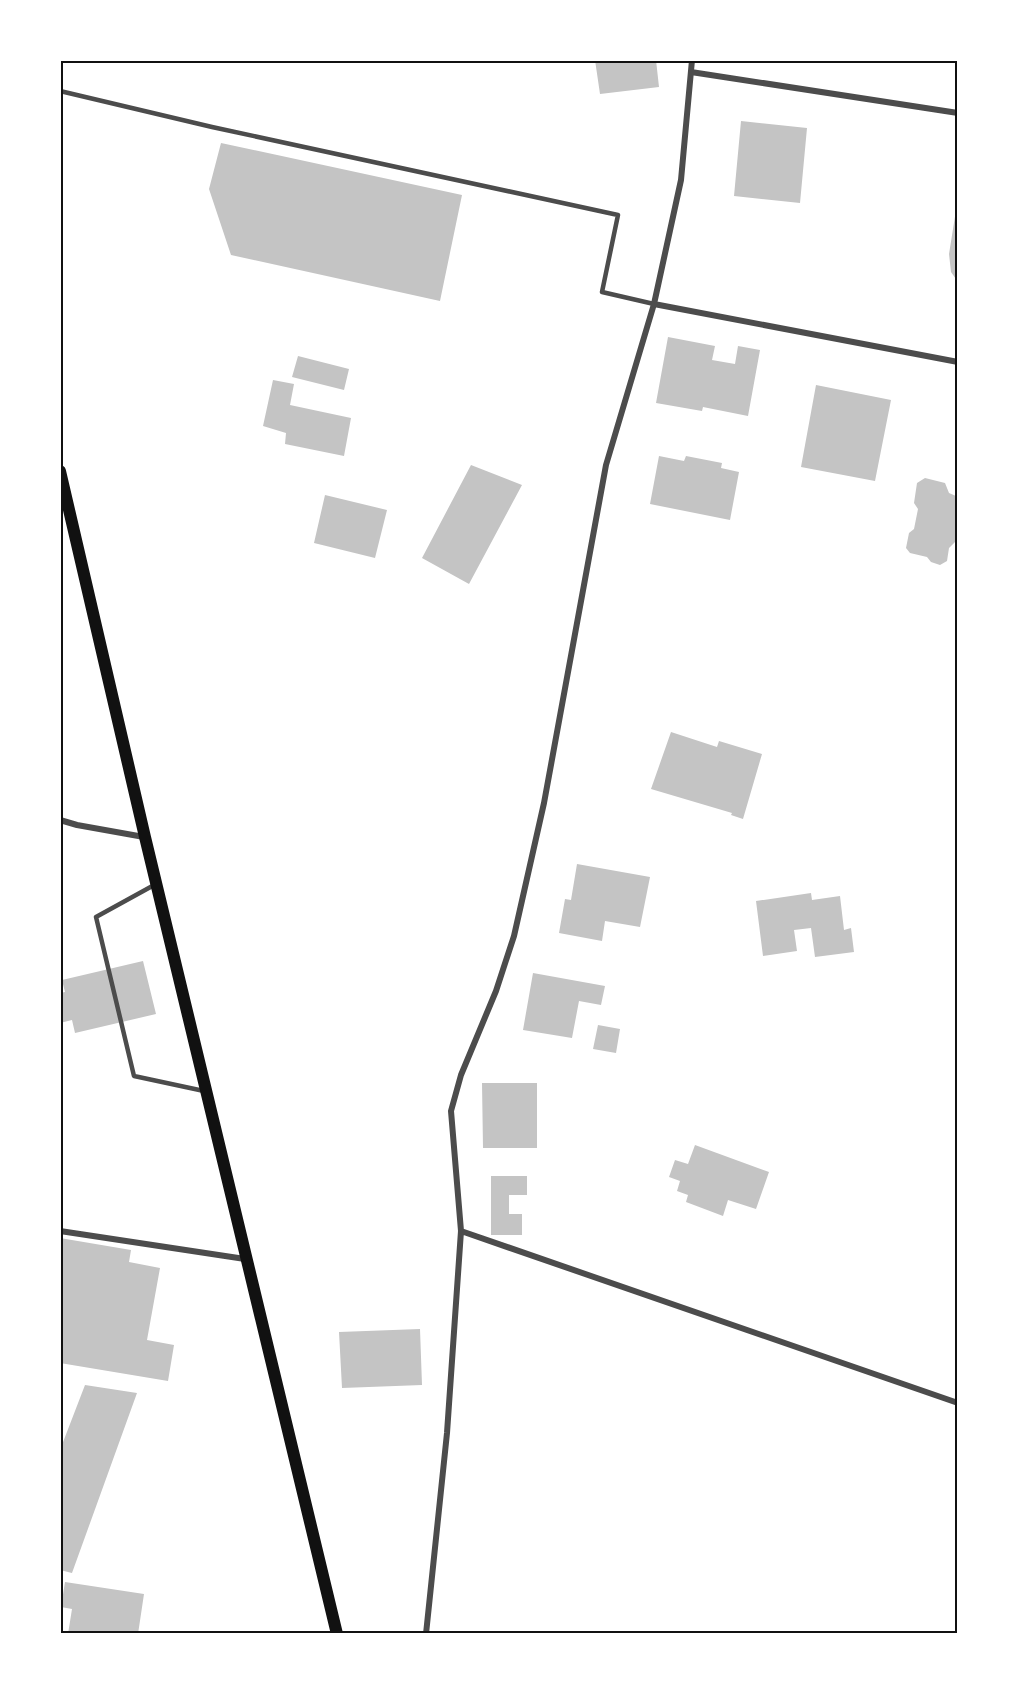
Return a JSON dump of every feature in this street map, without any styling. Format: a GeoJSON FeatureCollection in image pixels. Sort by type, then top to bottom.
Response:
{"type":"FeatureCollection","features":[{"type":"Feature","properties":{"kind":"main road"},"geometry":{"type":"LineString","coordinates":[[60,471],[245,1259],[337,1634]]}},
{"type":"Feature","properties":{"kind":"street"},"geometry":{"type":"LineString","coordinates":[[426,1634],[447,1433],[461,1231],[451,1111],[461,1075],[496,991],[514,936],[544,803],[606,465],[654,304],[681,180],[692,60]]}},
{"type":"Feature","properties":{"kind":"street"},"geometry":{"type":"LineString","coordinates":[[691,72],[958,113]]}},
{"type":"Feature","properties":{"kind":"street"},"geometry":{"type":"LineString","coordinates":[[654,304],[958,362]]}},
{"type":"Feature","properties":{"kind":"street"},"geometry":{"type":"LineString","coordinates":[[60,820],[145,837]]}},
{"type":"Feature","properties":{"kind":"street"},"geometry":{"type":"LineString","coordinates":[[60,1231],[245,1259]]}},
{"type":"Feature","properties":{"kind":"street"},"geometry":{"type":"LineString","coordinates":[[461,1231],[958,1403]]}},
{"type":"Feature","properties":{"kind":"lane"},"geometry":{"type":"LineString","coordinates":[[60,91],[212,127],[618,215],[602,292],[654,304]]}},
{"type":"Feature","properties":{"kind":"lane"},"geometry":{"type":"LineString","coordinates":[[156,884],[96,917],[98,929],[134,1076],[206,1091]]}},
{"type":"Feature","properties":{"kind":"building"},"geometry":{"type":"Polygon","coordinates":[[[595,60],[656,60],[659,87],[600,94],[595,60]]]}},
{"type":"Feature","properties":{"kind":"building"},"geometry":{"type":"Polygon","coordinates":[[[741,121],[807,128],[800,203],[734,196],[741,121]]]}},
{"type":"Feature","properties":{"kind":"building"},"geometry":{"type":"Polygon","coordinates":[[[221,143],[462,195],[440,301],[231,255],[209,189],[221,143]]]}},
{"type":"Feature","properties":{"kind":"building"},"geometry":{"type":"Polygon","coordinates":[[[957,204],[958,282],[951,272],[949,254],[957,204]]]}},
{"type":"Feature","properties":{"kind":"building"},"geometry":{"type":"Polygon","coordinates":[[[668,337],[715,346],[712,360],[735,364],[738,346],[760,350],[748,416],[703,407],[702,411],[656,403],[668,337]]]}},
{"type":"Feature","properties":{"kind":"building"},"geometry":{"type":"Polygon","coordinates":[[[298,356],[349,369],[344,390],[292,377],[298,356]]]}},
{"type":"Feature","properties":{"kind":"building"},"geometry":{"type":"Polygon","coordinates":[[[273,380],[294,384],[290,405],[351,418],[344,456],[285,444],[286,433],[263,426],[273,380]]]}},
{"type":"Feature","properties":{"kind":"building"},"geometry":{"type":"Polygon","coordinates":[[[816,385],[891,400],[875,481],[801,467],[816,385]]]}},
{"type":"Feature","properties":{"kind":"building"},"geometry":{"type":"Polygon","coordinates":[[[659,456],[684,461],[686,456],[722,463],[721,468],[739,472],[730,520],[650,504],[659,456]]]}},
{"type":"Feature","properties":{"kind":"building"},"geometry":{"type":"Polygon","coordinates":[[[471,465],[522,485],[469,584],[422,558],[471,465]]]}},
{"type":"Feature","properties":{"kind":"building"},"geometry":{"type":"Polygon","coordinates":[[[925,478],[945,483],[949,493],[956,496],[958,494],[958,532],[955,533],[955,542],[949,548],[947,561],[940,565],[931,562],[927,557],[910,553],[906,548],[909,533],[914,529],[918,509],[914,503],[917,483],[925,478]]]}},
{"type":"Feature","properties":{"kind":"building"},"geometry":{"type":"Polygon","coordinates":[[[325,495],[387,510],[375,558],[314,543],[325,495]]]}},
{"type":"Feature","properties":{"kind":"building"},"geometry":{"type":"Polygon","coordinates":[[[671,732],[717,747],[719,741],[762,754],[743,819],[731,815],[732,813],[651,789],[671,732]]]}},
{"type":"Feature","properties":{"kind":"building"},"geometry":{"type":"Polygon","coordinates":[[[577,864],[650,877],[640,927],[605,921],[602,941],[559,933],[565,899],[571,900],[577,864]]]}},
{"type":"Feature","properties":{"kind":"building"},"geometry":{"type":"Polygon","coordinates":[[[811,893],[812,900],[840,896],[844,930],[851,928],[854,952],[815,957],[811,928],[794,930],[797,951],[763,956],[756,901],[811,893]]]}},
{"type":"Feature","properties":{"kind":"building"},"geometry":{"type":"Polygon","coordinates":[[[143,961],[156,1014],[75,1033],[72,1020],[60,1023],[60,993],[65,992],[62,980],[143,961]]]}},
{"type":"Feature","properties":{"kind":"building"},"geometry":{"type":"Polygon","coordinates":[[[533,973],[605,986],[601,1005],[579,1001],[572,1038],[523,1030],[533,973]]]}},
{"type":"Feature","properties":{"kind":"building"},"geometry":{"type":"Polygon","coordinates":[[[598,1025],[620,1029],[616,1053],[593,1049],[598,1025]]]}},
{"type":"Feature","properties":{"kind":"building"},"geometry":{"type":"Polygon","coordinates":[[[482,1083],[537,1083],[537,1148],[483,1148],[482,1083]]]}},
{"type":"Feature","properties":{"kind":"building"},"geometry":{"type":"Polygon","coordinates":[[[695,1145],[769,1172],[756,1209],[728,1200],[723,1216],[686,1202],[688,1195],[677,1191],[680,1181],[669,1177],[675,1160],[688,1164],[695,1145]]]}},
{"type":"Feature","properties":{"kind":"building"},"geometry":{"type":"Polygon","coordinates":[[[491,1176],[527,1176],[527,1195],[509,1195],[509,1214],[522,1214],[522,1235],[491,1235],[491,1176]]]}},
{"type":"Feature","properties":{"kind":"building"},"geometry":{"type":"Polygon","coordinates":[[[60,1238],[131,1250],[129,1262],[160,1268],[147,1340],[174,1345],[168,1381],[60,1363],[60,1238]]]}},
{"type":"Feature","properties":{"kind":"building"},"geometry":{"type":"Polygon","coordinates":[[[420,1329],[422,1385],[342,1388],[339,1332],[420,1329]]]}},
{"type":"Feature","properties":{"kind":"building"},"geometry":{"type":"Polygon","coordinates":[[[85,1385],[137,1393],[72,1573],[60,1570],[60,1450],[85,1385]]]}},
{"type":"Feature","properties":{"kind":"building"},"geometry":{"type":"Polygon","coordinates":[[[65,1582],[144,1594],[138,1634],[68,1634],[72,1609],[61,1607],[65,1582]]]}}]}
